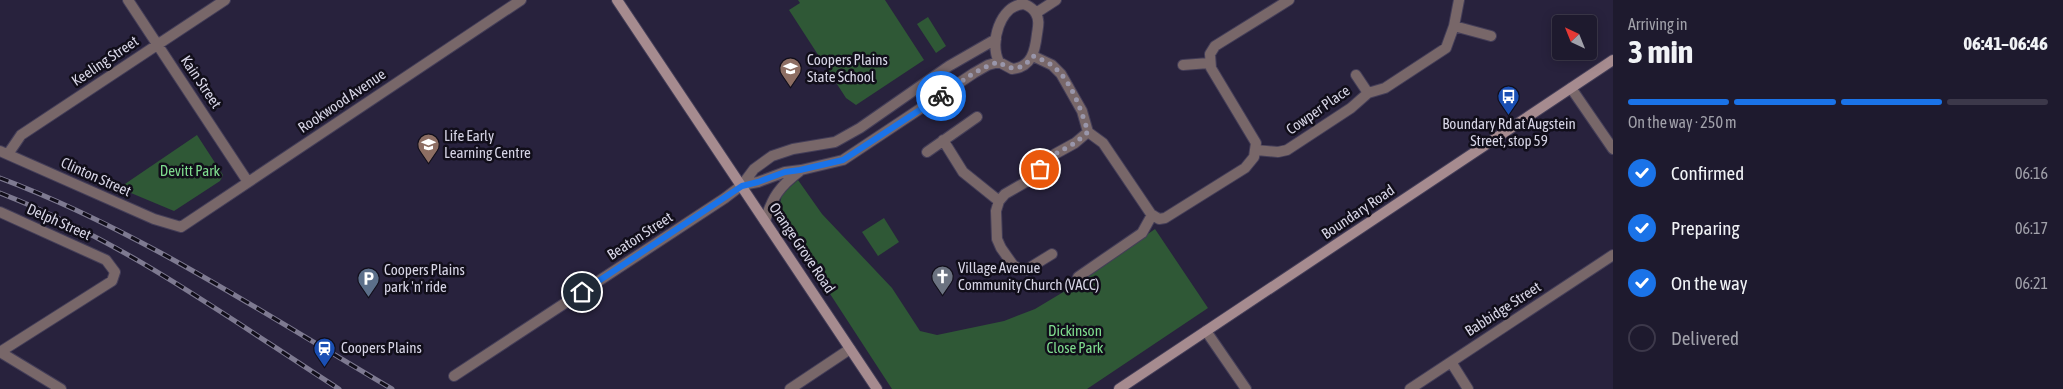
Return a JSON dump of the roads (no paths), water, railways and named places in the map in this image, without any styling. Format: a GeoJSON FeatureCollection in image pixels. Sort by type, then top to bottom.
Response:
{"type":"FeatureCollection","features":[{"type":"Feature","properties":{"kind":"main road","name":"Orange Grove Road"},"geometry":{"type":"LineString","coordinates":[[617,0],[877,389]]}},
{"type":"Feature","properties":{"kind":"main road","name":"Boundary Road"},"geometry":{"type":"LineString","coordinates":[[1119,389],[1613,60]]}},
{"type":"Feature","properties":{"kind":"street","name":"Kain Street"},"geometry":{"type":"LineString","coordinates":[[128,0],[248,182]]}},
{"type":"Feature","properties":{"kind":"street","name":"Keeling Street"},"geometry":{"type":"LineString","coordinates":[[4,152],[21,135],[225,0]]}},
{"type":"Feature","properties":{"kind":"street","name":"Rookwood Avenue"},"geometry":{"type":"LineString","coordinates":[[181,227],[521,0]]}},
{"type":"Feature","properties":{"kind":"street"},"geometry":{"type":"LineString","coordinates":[[1036,13],[1056,0]]}},
{"type":"Feature","properties":{"kind":"street"},"geometry":{"type":"LineString","coordinates":[[1033,56],[1052,65],[1061,74],[1082,111],[1088,132],[1103,143],[1152,215],[1159,219],[1165,218],[1245,168],[1254,157],[1256,143],[1210,63],[1210,54],[1215,46],[1289,0]]}},
{"type":"Feature","properties":{"kind":"street","name":"Cowper Place"},"geometry":{"type":"LineString","coordinates":[[1256,150],[1278,152],[1288,150],[1351,108],[1368,93],[1385,88],[1440,52],[1449,43],[1459,0]]}},
{"type":"Feature","properties":{"kind":"street"},"geometry":{"type":"LineString","coordinates":[[1008,4],[1013,6],[1024,4],[1036,13],[1038,20],[1033,56],[1024,66],[1016,69],[1006,67],[999,62],[995,48],[996,39],[1008,4]]}},
{"type":"Feature","properties":{"kind":"street"},"geometry":{"type":"LineString","coordinates":[[1454,26],[1491,36]]}},
{"type":"Feature","properties":{"kind":"street"},"geometry":{"type":"LineString","coordinates":[[742,186],[754,169],[772,156],[793,149],[835,142],[841,139],[949,66],[996,39]]}},
{"type":"Feature","properties":{"kind":"street"},"geometry":{"type":"LineString","coordinates":[[742,186],[785,172],[843,160],[974,73],[988,65],[999,62]]}},
{"type":"Feature","properties":{"kind":"street"},"geometry":{"type":"LineString","coordinates":[[1183,65],[1210,63]]}},
{"type":"Feature","properties":{"kind":"street","name":"Cowper Place"},"geometry":{"type":"LineString","coordinates":[[1356,75],[1368,93]]}},
{"type":"Feature","properties":{"kind":"street"},"geometry":{"type":"LineString","coordinates":[[1572,88],[1613,149]]}},
{"type":"Feature","properties":{"kind":"street"},"geometry":{"type":"LineString","coordinates":[[927,152],[977,117]]}},
{"type":"Feature","properties":{"kind":"street"},"geometry":{"type":"LineString","coordinates":[[1052,254],[1026,270],[1019,269],[1013,265],[1000,248],[997,239],[996,211],[999,201],[1005,194],[1030,179],[1055,154],[1075,143],[1088,132]]}},
{"type":"Feature","properties":{"kind":"street"},"geometry":{"type":"LineString","coordinates":[[943,140],[963,172],[999,201]]}},
{"type":"Feature","properties":{"kind":"street","name":"Clinton Street"},"geometry":{"type":"LineString","coordinates":[[4,152],[154,219],[181,227]]}},
{"type":"Feature","properties":{"kind":"street"},"geometry":{"type":"LineString","coordinates":[[765,221],[771,201],[785,183],[800,170]]}},
{"type":"Feature","properties":{"kind":"street","name":"Beaton Street"},"geometry":{"type":"LineString","coordinates":[[454,376],[742,186]]}},
{"type":"Feature","properties":{"kind":"street","name":"Delph Street"},"geometry":{"type":"LineString","coordinates":[[0,212],[106,260],[115,272],[112,281],[0,352]]}},
{"type":"Feature","properties":{"kind":"street"},"geometry":{"type":"LineString","coordinates":[[1078,277],[1142,233],[1152,215]]}},
{"type":"Feature","properties":{"kind":"street","name":"Babbidge Street"},"geometry":{"type":"LineString","coordinates":[[1410,389],[1613,255]]}},
{"type":"Feature","properties":{"kind":"street"},"geometry":{"type":"LineString","coordinates":[[1206,331],[1246,389]]}},
{"type":"Feature","properties":{"kind":"street"},"geometry":{"type":"LineString","coordinates":[[790,389],[850,349]]}},
{"type":"Feature","properties":{"kind":"street"},"geometry":{"type":"LineString","coordinates":[[0,352],[61,389]]}},
{"type":"Feature","properties":{"kind":"street"},"geometry":{"type":"LineString","coordinates":[[1451,362],[1468,389]]}},
{"type":"Feature","properties":{"kind":"railway"},"geometry":{"type":"LineString","coordinates":[[0,178],[102,222],[151,248],[248,303],[392,389]]}},
{"type":"Feature","properties":{"kind":"railway"},"geometry":{"type":"LineString","coordinates":[[0,193],[45,212],[132,257],[174,282],[339,389]]}},
{"type":"Feature","properties":{"kind":"place","name":"Coopers Plains State School"},"geometry":{"type":"Point","coordinates":[791,88]}},
{"type":"Feature","properties":{"kind":"place","name":"Boundary Rd at Augstein Street, stop 59"},"geometry":{"type":"Point","coordinates":[1509,115]}},
{"type":"Feature","properties":{"kind":"place","name":"Life Early Learning Centre"},"geometry":{"type":"Point","coordinates":[428,164]}},
{"type":"Feature","properties":{"kind":"place","name":"Village Avenue Community Church (VACC)"},"geometry":{"type":"Point","coordinates":[942,296]}},
{"type":"Feature","properties":{"kind":"place","name":"Coopers Plains park 'n' ride"},"geometry":{"type":"Point","coordinates":[368,298]}},
{"type":"Feature","properties":{"kind":"place","name":"Coopers Plains"},"geometry":{"type":"Point","coordinates":[325,367]}},
{"type":"Feature","properties":{"kind":"park label","name":"Devitt Park"},"geometry":{"type":"Point","coordinates":[190,171]}},
{"type":"Feature","properties":{"kind":"park label","name":"Dickinson Close Park"},"geometry":{"type":"Point","coordinates":[1075,340]}}]}
